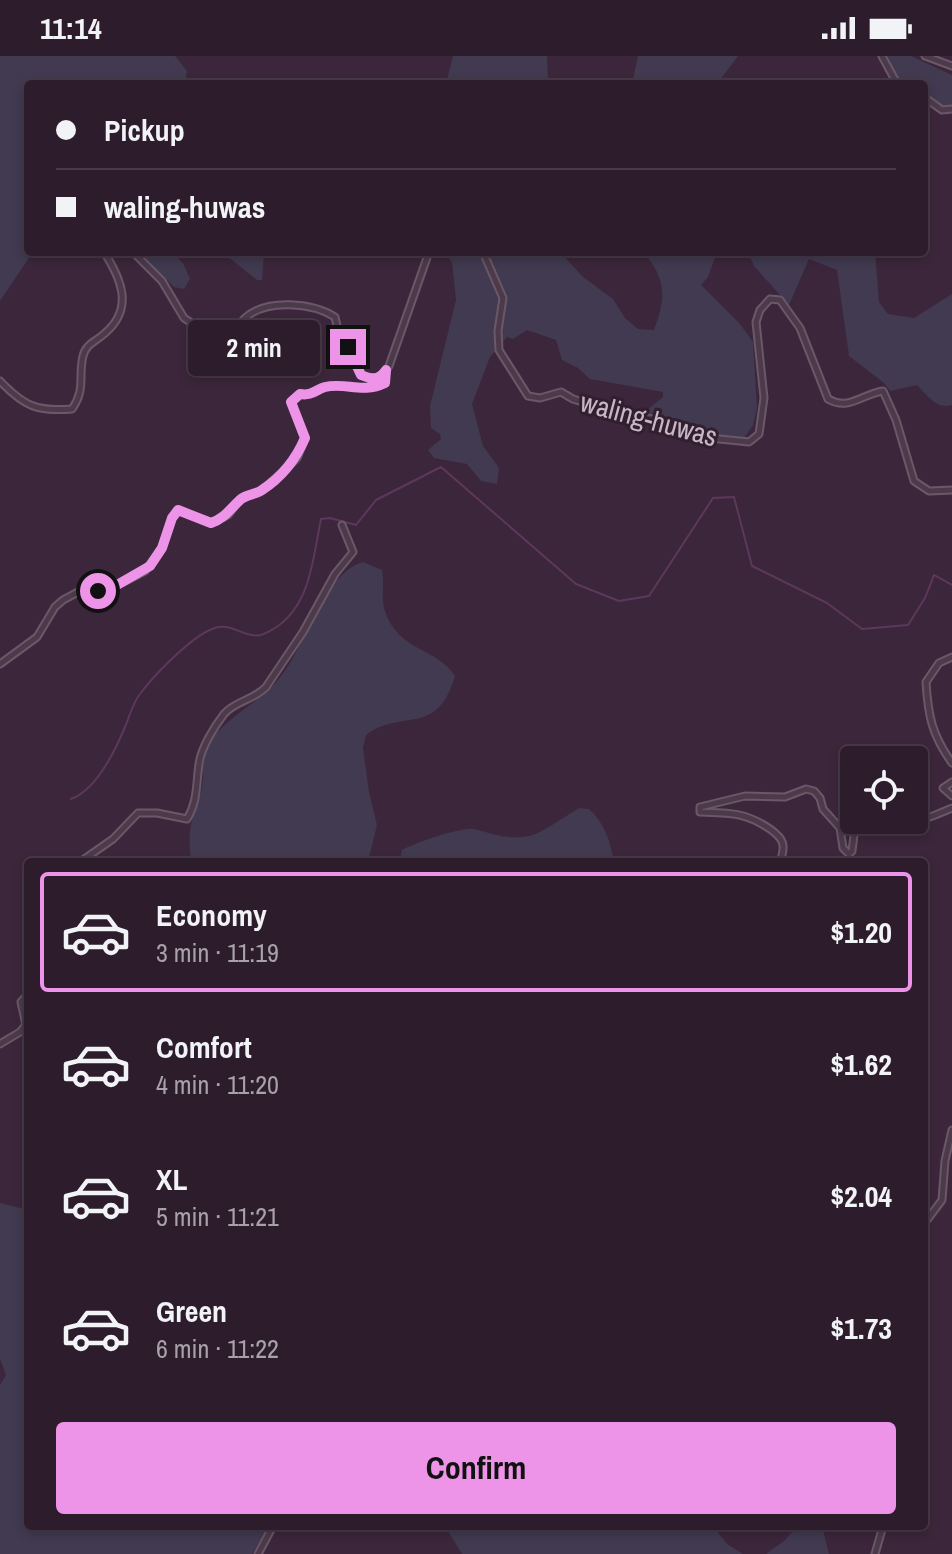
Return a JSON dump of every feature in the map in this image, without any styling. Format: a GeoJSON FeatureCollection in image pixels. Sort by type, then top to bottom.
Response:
{"type":"FeatureCollection","features":[{"type":"Feature","properties":{"kind":"street"},"geometry":{"type":"LineString","coordinates":[[882,56],[895,80]]}},
{"type":"Feature","properties":{"kind":"street"},"geometry":{"type":"LineString","coordinates":[[925,56],[952,66]]}},
{"type":"Feature","properties":{"kind":"street"},"geometry":{"type":"LineString","coordinates":[[928,100],[942,110],[952,109]]}},
{"type":"Feature","properties":{"kind":"street"},"geometry":{"type":"LineString","coordinates":[[0,381],[22,403],[45,410],[72,409],[81,397],[83,357],[87,345],[114,325],[122,303],[121,282],[106,256]]}},
{"type":"Feature","properties":{"kind":"street"},"geometry":{"type":"LineString","coordinates":[[137,256],[162,281],[184,318],[216,339],[230,337],[244,318],[261,309],[288,304],[315,307],[335,317],[361,375],[372,380],[381,377],[386,370],[412,308],[428,256]]}},
{"type":"Feature","properties":{"kind":"street","name":"waling-huwas"},"geometry":{"type":"LineString","coordinates":[[485,256],[503,298],[498,331],[499,350],[528,396],[540,398],[561,392],[573,399],[627,416],[658,419],[670,429],[690,436],[749,442],[759,434],[764,398],[756,322],[760,310],[770,299],[780,300],[800,328],[828,399],[838,404],[855,402],[883,391],[896,420],[914,481],[929,491],[952,490]]}},
{"type":"Feature","properties":{"kind":"street"},"geometry":{"type":"LineString","coordinates":[[0,664],[31,643],[55,607],[71,595],[87,590],[110,589],[145,571],[162,548],[172,518],[178,510],[211,523],[228,515],[241,498],[260,492],[297,458],[305,438],[291,402],[300,394],[310,395],[328,386],[374,388],[385,383],[386,370]]}},
{"type":"Feature","properties":{"kind":"street"},"geometry":{"type":"LineString","coordinates":[[86,858],[113,839],[138,813],[187,819],[197,794],[198,765],[202,753],[223,715],[259,695],[266,687],[303,632],[335,574],[353,552],[342,525]]}},
{"type":"Feature","properties":{"kind":"street"},"geometry":{"type":"LineString","coordinates":[[952,657],[939,663],[926,682],[934,735],[952,763]]}},
{"type":"Feature","properties":{"kind":"street"},"geometry":{"type":"LineString","coordinates":[[952,782],[943,788],[952,796]]}},
{"type":"Feature","properties":{"kind":"street"},"geometry":{"type":"LineString","coordinates":[[781,858],[784,845],[781,837],[749,816],[700,812],[700,807],[745,796],[785,797],[806,789],[814,791],[823,809],[840,828]]}},
{"type":"Feature","properties":{"kind":"street"},"geometry":{"type":"LineString","coordinates":[[928,819],[952,808]]}},
{"type":"Feature","properties":{"kind":"street"},"geometry":{"type":"LineString","coordinates":[[841,834],[843,848],[849,854],[853,834]]}},
{"type":"Feature","properties":{"kind":"street"},"geometry":{"type":"LineString","coordinates":[[0,1044],[24,1027]]}},
{"type":"Feature","properties":{"kind":"street"},"geometry":{"type":"LineString","coordinates":[[928,1219],[942,1200],[945,1161],[952,1130]]}},
{"type":"Feature","properties":{"kind":"street"},"geometry":{"type":"LineString","coordinates":[[258,1554],[271,1530]]}},
{"type":"Feature","properties":{"kind":"street"},"geometry":{"type":"LineString","coordinates":[[875,1554],[882,1530]]}},
{"type":"Feature","properties":{"kind":"shaded area"},"geometry":{"type":"Polygon","coordinates":[[[0,56],[175,56],[187,71],[186,80],[24,80],[24,256],[30,256],[0,301],[0,56]]]}},
{"type":"Feature","properties":{"kind":"shaded area"},"geometry":{"type":"Polygon","coordinates":[[[453,56],[547,56],[548,80],[447,80],[453,56]]]}},
{"type":"Feature","properties":{"kind":"shaded area"},"geometry":{"type":"Polygon","coordinates":[[[638,56],[738,56],[720,80],[633,80],[638,56]]]}},
{"type":"Feature","properties":{"kind":"shaded area"},"geometry":{"type":"Polygon","coordinates":[[[888,56],[911,56],[952,75],[952,107],[940,106],[928,96],[928,80],[904,80],[895,74],[888,56]]]}},
{"type":"Feature","properties":{"kind":"shaded area"},"geometry":{"type":"Polygon","coordinates":[[[142,256],[175,256],[183,263],[190,279],[184,289],[174,287],[142,256]]]}},
{"type":"Feature","properties":{"kind":"shaded area"},"geometry":{"type":"Polygon","coordinates":[[[227,256],[264,256],[262,280],[257,280],[227,256]]]}},
{"type":"Feature","properties":{"kind":"shaded area"},"geometry":{"type":"Polygon","coordinates":[[[447,256],[564,256],[583,277],[613,299],[625,318],[638,329],[654,330],[661,308],[662,289],[657,271],[646,256],[716,256],[708,277],[701,285],[740,324],[753,342],[757,408],[753,425],[744,438],[688,432],[654,413],[642,414],[663,397],[663,392],[590,379],[562,360],[556,340],[527,330],[513,339],[507,337],[490,357],[472,404],[483,446],[499,468],[497,484],[481,481],[467,464],[434,458],[428,450],[441,439],[440,434],[431,428],[430,406],[456,300],[452,262],[447,256]]]}},
{"type":"Feature","properties":{"kind":"shaded area"},"geometry":{"type":"Polygon","coordinates":[[[750,256],[875,256],[879,302],[888,314],[914,318],[952,294],[952,405],[937,404],[917,385],[890,391],[849,356],[837,270],[809,259],[789,305],[754,266],[750,256]]]}},
{"type":"Feature","properties":{"kind":"shaded area"},"geometry":{"type":"Polygon","coordinates":[[[363,562],[382,570],[384,609],[392,626],[400,636],[438,659],[455,676],[439,708],[417,719],[379,727],[366,735],[363,748],[377,825],[369,858],[191,858],[190,831],[203,784],[203,756],[211,741],[228,722],[278,680],[326,596],[349,569],[363,562]]]}},
{"type":"Feature","properties":{"kind":"shaded area"},"geometry":{"type":"Polygon","coordinates":[[[579,808],[589,809],[603,826],[613,858],[400,858],[402,850],[417,843],[460,830],[474,829],[521,837],[546,829],[579,808]]]}},
{"type":"Feature","properties":{"kind":"shaded area"},"geometry":{"type":"Polygon","coordinates":[[[0,1203],[24,1209],[24,1530],[267,1530],[252,1554],[0,1554],[0,1385],[6,1375],[0,1359],[0,1203]]]}},
{"type":"Feature","properties":{"kind":"shaded area"},"geometry":{"type":"Polygon","coordinates":[[[447,1530],[716,1530],[727,1544],[743,1554],[462,1554],[447,1530]]]}},
{"type":"Feature","properties":{"kind":"shaded area"},"geometry":{"type":"Polygon","coordinates":[[[794,1530],[823,1530],[829,1554],[766,1554],[794,1530]]]}},
{"type":"Feature","properties":{"kind":"waterway"},"geometry":{"type":"LineString","coordinates":[[71,799],[89,787],[104,769],[137,698],[183,648],[203,633],[218,627],[258,635],[275,628],[287,618],[296,607],[308,579],[321,519],[330,518],[356,525],[376,500],[441,467],[576,584],[619,601],[649,596],[713,498],[734,497],[752,566],[827,603],[862,629],[908,625],[925,598],[934,575],[952,585]]}},
{"type":"Feature","properties":{"kind":"route"},"geometry":{"type":"LineString","coordinates":[[98,591],[110,589],[150,566],[162,548],[172,518],[178,510],[211,523],[219,520],[228,515],[241,498],[260,492],[297,458],[305,438],[291,402],[300,394],[310,395],[328,386],[367,389],[385,383],[386,370],[381,377],[372,380],[361,375],[348,347]]}}]}
